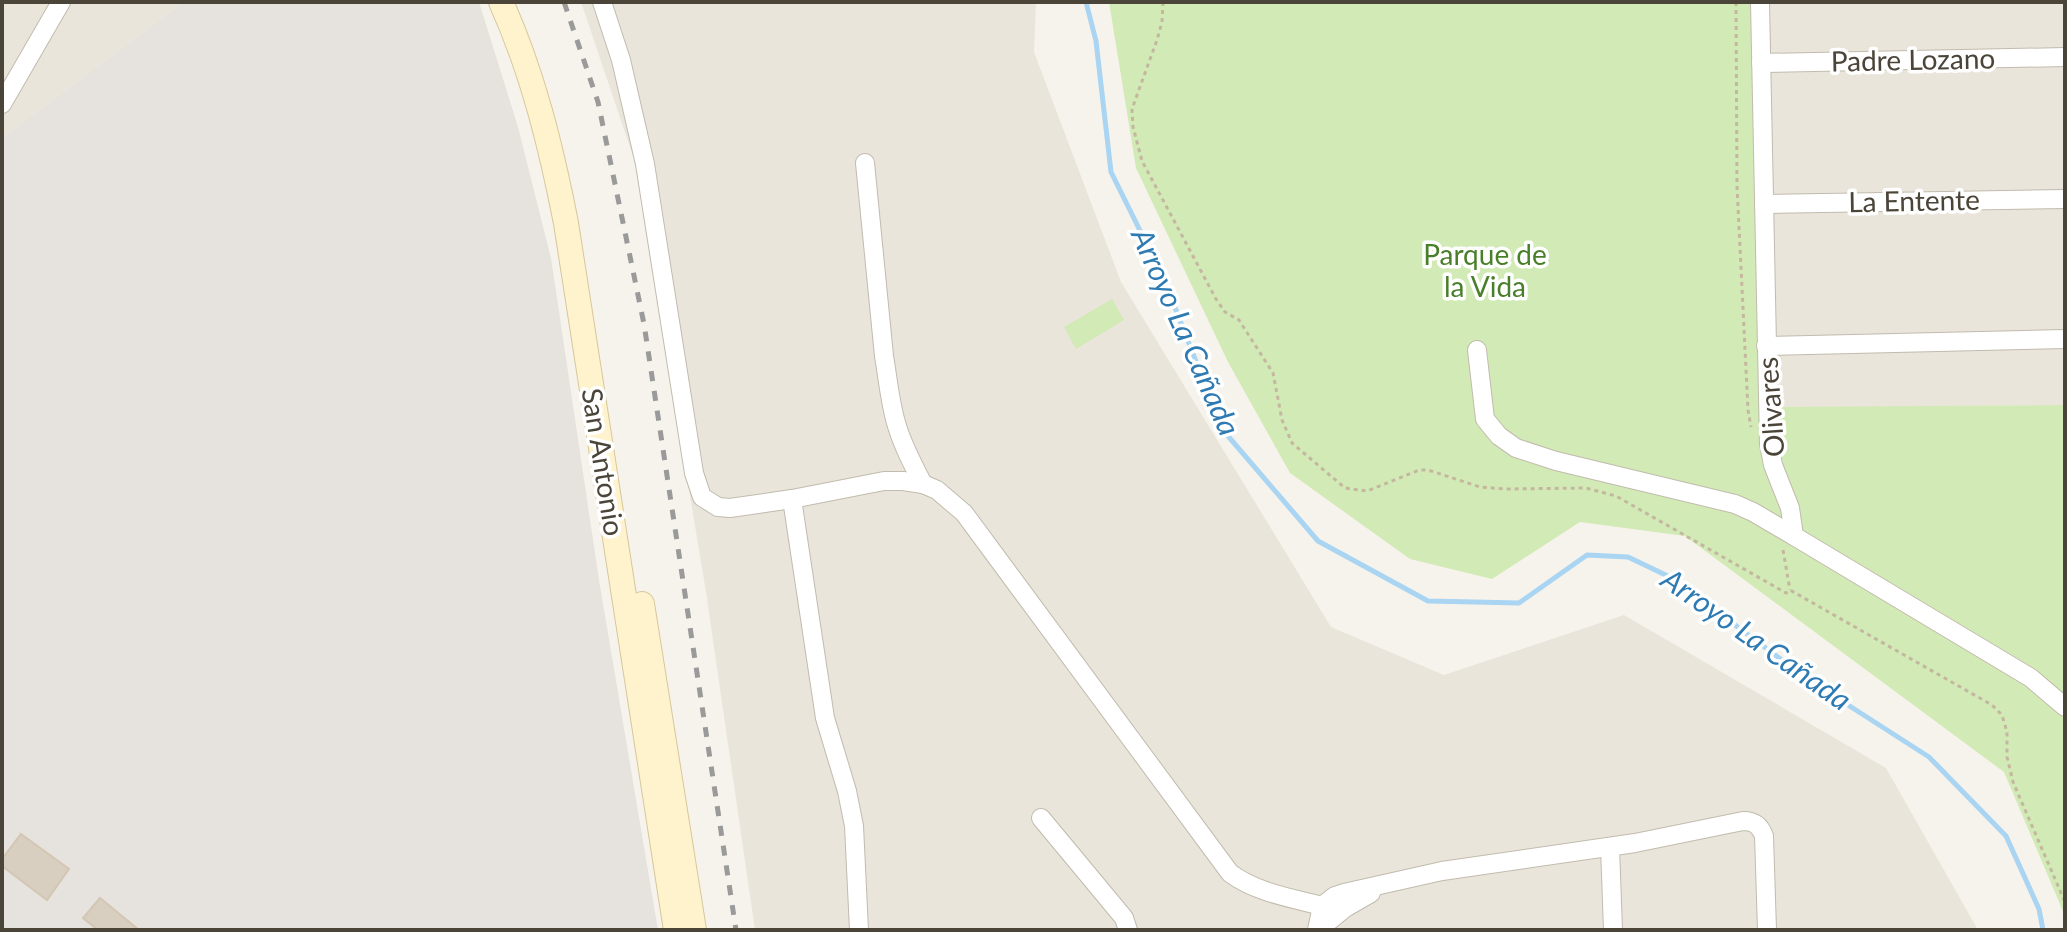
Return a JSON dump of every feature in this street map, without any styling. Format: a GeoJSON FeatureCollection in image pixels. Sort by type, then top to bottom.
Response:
{"type":"FeatureCollection","features":[{"type":"Feature","properties":{"kind":"main road","name":"San Antonio"},"geometry":{"type":"LineString","coordinates":[[501,2],[530,74],[545,125],[566,223],[676,930]]}},
{"type":"Feature","properties":{"kind":"main road","name":"San Antonio"},"geometry":{"type":"LineString","coordinates":[[518,2],[553,100],[574,183],[694,930]]}},
{"type":"Feature","properties":{"kind":"street"},"geometry":{"type":"LineString","coordinates":[[2,104],[61,2]]}},
{"type":"Feature","properties":{"kind":"street"},"geometry":{"type":"LineString","coordinates":[[602,2],[621,60],[645,164],[698,488],[702,497],[718,507],[730,508],[884,481],[923,484],[937,490],[964,513],[1230,873],[1253,886],[1322,906]]}},
{"type":"Feature","properties":{"kind":"street","name":"Olivares"},"geometry":{"type":"LineString","coordinates":[[1760,2],[1769,444],[1773,465],[1790,508],[1794,536]]}},
{"type":"Feature","properties":{"kind":"street","name":"Padre Lozano"},"geometry":{"type":"LineString","coordinates":[[1761,63],[2065,57]]}},
{"type":"Feature","properties":{"kind":"street"},"geometry":{"type":"LineString","coordinates":[[865,163],[891,399],[905,448],[923,484]]}},
{"type":"Feature","properties":{"kind":"street","name":"La Entente"},"geometry":{"type":"LineString","coordinates":[[1764,204],[2065,199]]}},
{"type":"Feature","properties":{"kind":"street"},"geometry":{"type":"LineString","coordinates":[[1766,346],[2065,339]]}},
{"type":"Feature","properties":{"kind":"street"},"geometry":{"type":"LineString","coordinates":[[1477,350],[1485,419],[1499,436],[1516,448],[1556,461],[1735,504],[1753,512],[2031,678],[2065,707]]}},
{"type":"Feature","properties":{"kind":"street"},"geometry":{"type":"LineString","coordinates":[[792,499],[825,718],[853,815],[859,930]]}},
{"type":"Feature","properties":{"kind":"street"},"geometry":{"type":"LineString","coordinates":[[1041,818],[1124,918],[1128,930]]}},
{"type":"Feature","properties":{"kind":"street"},"geometry":{"type":"LineString","coordinates":[[1318,930],[1322,906],[1335,896],[1442,871],[1610,847],[1743,821],[1752,821],[1760,827],[1764,836],[1767,930]]}},
{"type":"Feature","properties":{"kind":"street"},"geometry":{"type":"LineString","coordinates":[[1610,847],[1613,930]]}},
{"type":"Feature","properties":{"kind":"street"},"geometry":{"type":"LineString","coordinates":[[1318,930],[1357,900],[1400,881]]}},
{"type":"Feature","properties":{"kind":"path"},"geometry":{"type":"LineString","coordinates":[[1163,2],[1157,40],[1132,109],[1133,127],[1142,161],[1216,299],[1225,312],[1239,320],[1273,373],[1282,420],[1292,443],[1345,488],[1358,491],[1367,491],[1419,470],[1428,470],[1480,487],[1586,488],[1616,496],[1992,705],[2002,715],[2007,732],[2007,757],[2013,782],[2065,902]]}},
{"type":"Feature","properties":{"kind":"shaded area"},"geometry":{"type":"Polygon","coordinates":[[[2,2],[183,2],[2,138],[2,2]]]}},
{"type":"Feature","properties":{"kind":"shaded area"},"geometry":{"type":"Polygon","coordinates":[[[183,2],[479,2],[518,127],[551,258],[599,580],[658,930],[2,930],[2,138],[183,2]]]}},
{"type":"Feature","properties":{"kind":"shaded area"},"geometry":{"type":"Polygon","coordinates":[[[581,2],[1036,2],[1034,52],[1121,282],[1331,627],[1444,675],[1624,615],[1886,768],[1978,930],[755,930],[706,592],[634,159],[581,2]]]}},
{"type":"Feature","properties":{"kind":"shaded area"},"geometry":{"type":"Polygon","coordinates":[[[1760,2],[2065,2],[2065,405],[1768,408],[1760,2]]]}},
{"type":"Feature","properties":{"kind":"green space","name":"Parque de la Vida"},"geometry":{"type":"Polygon","coordinates":[[[1109,2],[1760,2],[1768,407],[2065,405],[2065,916],[2004,772],[1685,536],[1580,522],[1492,579],[1410,559],[1290,473],[1228,362],[1136,168],[1109,2]]]}},
{"type":"Feature","properties":{"kind":"green space"},"geometry":{"type":"Polygon","coordinates":[[[1112,299],[1124,320],[1076,349],[1064,327],[1112,299]]]}},
{"type":"Feature","properties":{"kind":"building"},"geometry":{"type":"Polygon","coordinates":[[[21,834],[69,869],[47,900],[2,866],[2,859],[21,834]]]}},
{"type":"Feature","properties":{"kind":"building"},"geometry":{"type":"Polygon","coordinates":[[[100,898],[139,930],[98,930],[83,918],[100,898]]]}},
{"type":"Feature","properties":{"kind":"waterway","name":"Arroyo La Cañada"},"geometry":{"type":"LineString","coordinates":[[1086,2],[1096,41],[1111,172],[1164,279],[1222,429],[1318,541],[1428,601],[1519,603],[1587,555],[1628,557],[1672,578],[1806,678],[1929,757],[2006,836],[2039,909],[2043,930]]}},
{"type":"Feature","properties":{"kind":"railway"},"geometry":{"type":"LineString","coordinates":[[564,2],[598,102],[644,324],[736,930]]}}]}
